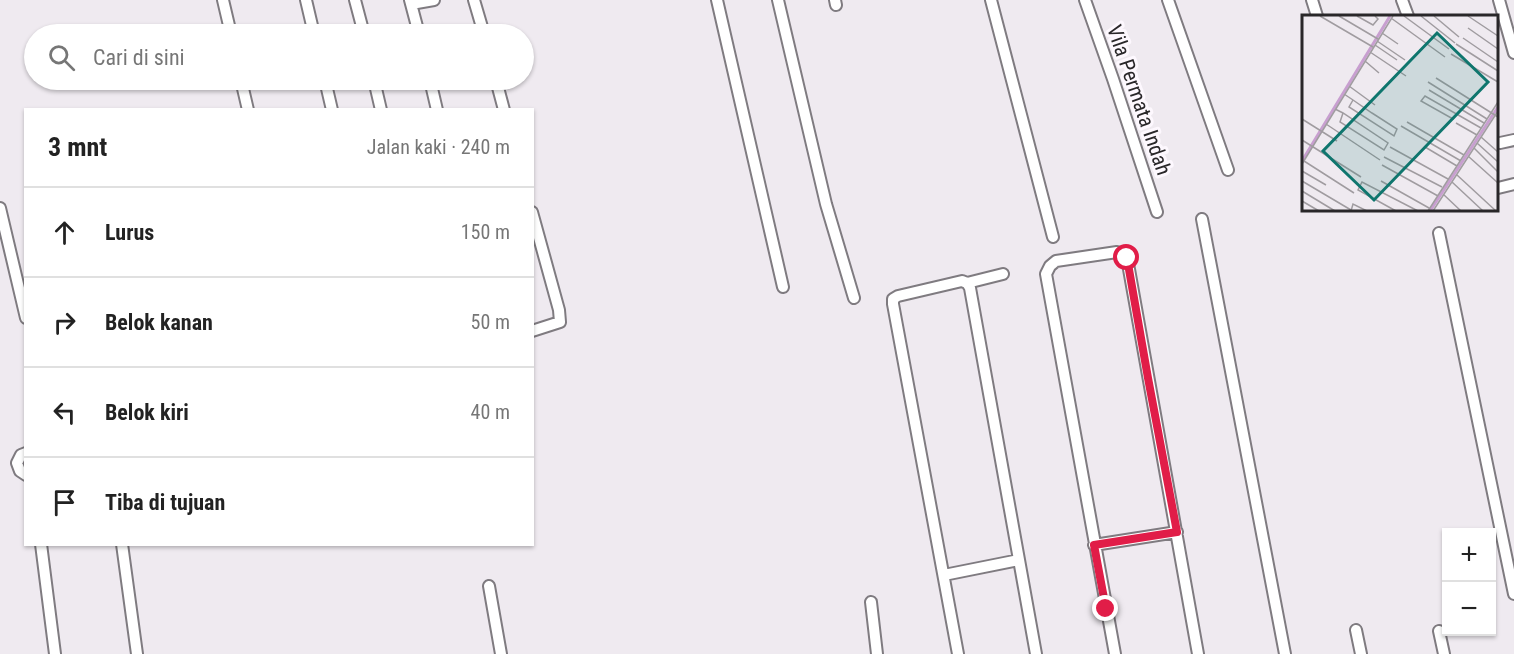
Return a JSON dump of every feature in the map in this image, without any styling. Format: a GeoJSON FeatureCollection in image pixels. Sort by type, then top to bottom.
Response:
{"type":"FeatureCollection","features":[{"type":"Feature","properties":{"kind":"street"},"geometry":{"type":"LineString","coordinates":[[223,0],[229,24]]}},
{"type":"Feature","properties":{"kind":"street"},"geometry":{"type":"LineString","coordinates":[[306,0],[312,24]]}},
{"type":"Feature","properties":{"kind":"street"},"geometry":{"type":"LineString","coordinates":[[356,0],[362,24]]}},
{"type":"Feature","properties":{"kind":"street"},"geometry":{"type":"LineString","coordinates":[[416,24],[411,2],[434,0]]}},
{"type":"Feature","properties":{"kind":"street"},"geometry":{"type":"LineString","coordinates":[[474,0],[481,24]]}},
{"type":"Feature","properties":{"kind":"street"},"geometry":{"type":"LineString","coordinates":[[717,0],[783,287]]}},
{"type":"Feature","properties":{"kind":"street"},"geometry":{"type":"LineString","coordinates":[[778,0],[826,204],[854,298]]}},
{"type":"Feature","properties":{"kind":"street"},"geometry":{"type":"LineString","coordinates":[[991,0],[1053,237]]}},
{"type":"Feature","properties":{"kind":"street","name":"Vila Permata Indah"},"geometry":{"type":"LineString","coordinates":[[1085,0],[1157,212]]}},
{"type":"Feature","properties":{"kind":"street"},"geometry":{"type":"LineString","coordinates":[[1168,0],[1228,170]]}},
{"type":"Feature","properties":{"kind":"street"},"geometry":{"type":"LineString","coordinates":[[1312,0],[1317,15]]}},
{"type":"Feature","properties":{"kind":"street"},"geometry":{"type":"LineString","coordinates":[[1402,0],[1408,15]]}},
{"type":"Feature","properties":{"kind":"street"},"geometry":{"type":"LineString","coordinates":[[1499,0],[1514,54]]}},
{"type":"Feature","properties":{"kind":"street"},"geometry":{"type":"LineString","coordinates":[[243,90],[248,108]]}},
{"type":"Feature","properties":{"kind":"street"},"geometry":{"type":"LineString","coordinates":[[327,90],[332,108]]}},
{"type":"Feature","properties":{"kind":"street"},"geometry":{"type":"LineString","coordinates":[[376,90],[381,108]]}},
{"type":"Feature","properties":{"kind":"street"},"geometry":{"type":"LineString","coordinates":[[432,90],[437,108]]}},
{"type":"Feature","properties":{"kind":"street"},"geometry":{"type":"LineString","coordinates":[[499,90],[503,108]]}},
{"type":"Feature","properties":{"kind":"street"},"geometry":{"type":"LineString","coordinates":[[1500,143],[1514,140]]}},
{"type":"Feature","properties":{"kind":"street"},"geometry":{"type":"LineString","coordinates":[[1499,188],[1514,184]]}},
{"type":"Feature","properties":{"kind":"street"},"geometry":{"type":"LineString","coordinates":[[0,208],[24,310]]}},
{"type":"Feature","properties":{"kind":"street"},"geometry":{"type":"LineString","coordinates":[[534,219],[560,310],[560,322],[534,330]]}},
{"type":"Feature","properties":{"kind":"street"},"geometry":{"type":"LineString","coordinates":[[1202,219],[1285,654]]}},
{"type":"Feature","properties":{"kind":"street"},"geometry":{"type":"LineString","coordinates":[[1439,233],[1514,594]]}},
{"type":"Feature","properties":{"kind":"street"},"geometry":{"type":"LineString","coordinates":[[1115,654],[1046,274],[1056,261],[1117,252],[1125,255],[1198,654]]}},
{"type":"Feature","properties":{"kind":"street"},"geometry":{"type":"LineString","coordinates":[[958,654],[893,299],[962,281],[967,283],[1003,274]]}},
{"type":"Feature","properties":{"kind":"street"},"geometry":{"type":"LineString","coordinates":[[967,283],[970,288],[1036,654]]}},
{"type":"Feature","properties":{"kind":"street"},"geometry":{"type":"LineString","coordinates":[[24,454],[17,463],[20,471],[24,474]]}},
{"type":"Feature","properties":{"kind":"street"},"geometry":{"type":"LineString","coordinates":[[1094,545],[1177,532]]}},
{"type":"Feature","properties":{"kind":"street"},"geometry":{"type":"LineString","coordinates":[[41,546],[55,654]]}},
{"type":"Feature","properties":{"kind":"street"},"geometry":{"type":"LineString","coordinates":[[122,546],[137,654]]}},
{"type":"Feature","properties":{"kind":"street"},"geometry":{"type":"LineString","coordinates":[[944,575],[1019,560]]}},
{"type":"Feature","properties":{"kind":"street"},"geometry":{"type":"LineString","coordinates":[[489,586],[501,654]]}},
{"type":"Feature","properties":{"kind":"street"},"geometry":{"type":"LineString","coordinates":[[871,602],[877,654]]}},
{"type":"Feature","properties":{"kind":"street"},"geometry":{"type":"LineString","coordinates":[[1356,630],[1361,654]]}},
{"type":"Feature","properties":{"kind":"street"},"geometry":{"type":"LineString","coordinates":[[1439,631],[1444,654]]}},
{"type":"Feature","properties":{"kind":"route"},"geometry":{"type":"LineString","coordinates":[[1106,609],[1094,545],[1177,532],[1127,258]]}}]}
